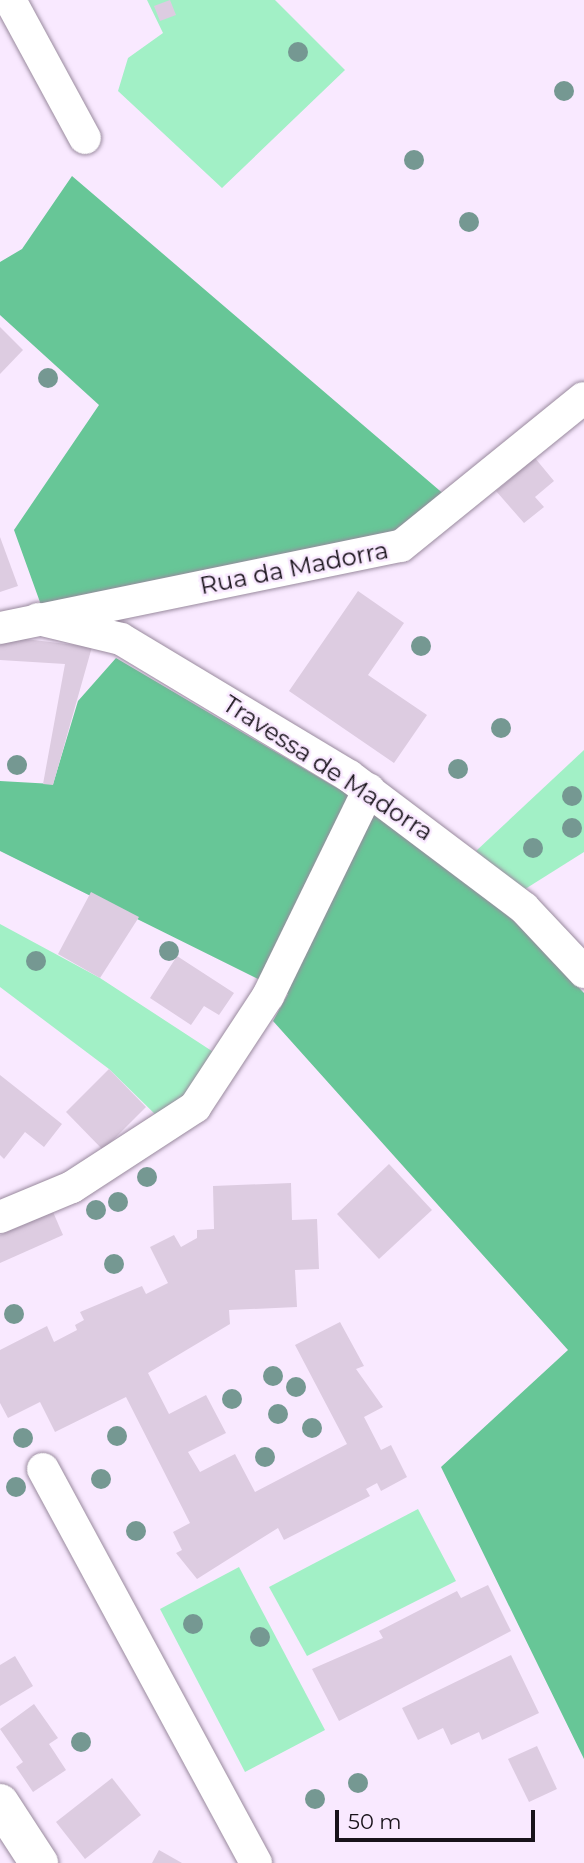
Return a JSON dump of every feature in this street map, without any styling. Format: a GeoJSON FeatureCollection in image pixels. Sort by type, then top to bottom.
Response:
{"type":"FeatureCollection","features":[{"type":"Feature","properties":{"kind":"main road"},"geometry":{"type":"LineString","coordinates":[[0,1803],[39,1863]]}},
{"type":"Feature","properties":{"kind":"street"},"geometry":{"type":"LineString","coordinates":[[10,0],[85,138]]}},
{"type":"Feature","properties":{"kind":"street","name":"Rua da Madorra"},"geometry":{"type":"LineString","coordinates":[[0,628],[401,546],[584,398]]}},
{"type":"Feature","properties":{"kind":"street","name":"Travessa de Madorra"},"geometry":{"type":"LineString","coordinates":[[38,619],[121,639],[369,789],[524,908],[584,972]]}},
{"type":"Feature","properties":{"kind":"street"},"geometry":{"type":"LineString","coordinates":[[0,1217],[72,1187],[195,1107],[268,996],[369,789]]}},
{"type":"Feature","properties":{"kind":"street"},"geometry":{"type":"LineString","coordinates":[[43,1469],[256,1863]]}},
{"type":"Feature","properties":{"kind":"green space"},"geometry":{"type":"Polygon","coordinates":[[[147,0],[275,0],[345,70],[222,188],[118,91],[128,58],[163,33],[147,0]]]}},
{"type":"Feature","properties":{"kind":"green space"},"geometry":{"type":"Polygon","coordinates":[[[72,176],[446,496],[401,533],[41,605],[14,530],[99,405],[0,315],[0,262],[22,249],[72,176]]]}},
{"type":"Feature","properties":{"kind":"green space"},"geometry":{"type":"Polygon","coordinates":[[[116,658],[347,794],[423,848],[514,921],[584,993],[584,1759],[441,1467],[568,1350],[273,1021],[288,994],[0,851],[0,781],[53,784],[78,701],[116,658]]]}},
{"type":"Feature","properties":{"kind":"green space"},"geometry":{"type":"Polygon","coordinates":[[[584,750],[584,852],[522,891],[476,851],[584,750]]]}},
{"type":"Feature","properties":{"kind":"green space"},"geometry":{"type":"Polygon","coordinates":[[[0,924],[100,978],[221,1057],[160,1119],[109,1069],[0,987],[0,924]]]}},
{"type":"Feature","properties":{"kind":"green space"},"geometry":{"type":"Polygon","coordinates":[[[418,1509],[456,1581],[307,1656],[269,1587],[418,1509]]]}},
{"type":"Feature","properties":{"kind":"green space"},"geometry":{"type":"Polygon","coordinates":[[[239,1567],[325,1730],[245,1772],[160,1609],[239,1567]]]}},
{"type":"Feature","properties":{"kind":"building"},"geometry":{"type":"Polygon","coordinates":[[[170,0],[176,15],[160,21],[154,6],[170,0]]]}},
{"type":"Feature","properties":{"kind":"building"},"geometry":{"type":"Polygon","coordinates":[[[0,327],[23,350],[0,374],[0,327]]]}},
{"type":"Feature","properties":{"kind":"building"},"geometry":{"type":"Polygon","coordinates":[[[535,458],[554,481],[535,497],[544,507],[524,523],[496,491],[535,458]]]}},
{"type":"Feature","properties":{"kind":"building"},"geometry":{"type":"Polygon","coordinates":[[[0,537],[18,586],[0,592],[0,537]]]}},
{"type":"Feature","properties":{"kind":"building"},"geometry":{"type":"Polygon","coordinates":[[[358,591],[404,623],[368,675],[427,715],[394,763],[289,691],[358,591]]]}},
{"type":"Feature","properties":{"kind":"building"},"geometry":{"type":"Polygon","coordinates":[[[0,636],[92,647],[53,785],[43,784],[65,664],[0,660],[0,636]]]}},
{"type":"Feature","properties":{"kind":"building"},"geometry":{"type":"Polygon","coordinates":[[[91,892],[139,917],[100,978],[58,954],[91,892]]]}},
{"type":"Feature","properties":{"kind":"building"},"geometry":{"type":"Polygon","coordinates":[[[177,956],[234,993],[219,1015],[204,1006],[191,1025],[150,998],[177,956]]]}},
{"type":"Feature","properties":{"kind":"building"},"geometry":{"type":"Polygon","coordinates":[[[109,1069],[146,1107],[103,1150],[66,1112],[109,1069]]]}},
{"type":"Feature","properties":{"kind":"building"},"geometry":{"type":"Polygon","coordinates":[[[0,1075],[62,1124],[44,1147],[25,1132],[4,1159],[0,1155],[0,1075]]]}},
{"type":"Feature","properties":{"kind":"building"},"geometry":{"type":"Polygon","coordinates":[[[389,1164],[432,1210],[379,1259],[337,1214],[389,1164]]]}},
{"type":"Feature","properties":{"kind":"building"},"geometry":{"type":"Polygon","coordinates":[[[291,1183],[292,1220],[317,1219],[319,1269],[295,1270],[297,1307],[229,1310],[230,1324],[148,1373],[169,1414],[206,1395],[226,1433],[188,1452],[200,1472],[235,1454],[255,1492],[347,1444],[295,1345],[340,1322],[364,1366],[356,1369],[383,1407],[364,1417],[381,1450],[391,1445],[407,1477],[381,1491],[377,1483],[366,1489],[370,1496],[284,1540],[278,1528],[197,1579],[176,1553],[182,1550],[173,1532],[190,1523],[126,1397],[55,1432],[40,1402],[8,1418],[0,1403],[0,1350],[47,1326],[54,1342],[77,1330],[75,1325],[84,1320],[80,1312],[142,1286],[146,1294],[168,1283],[150,1247],[174,1235],[181,1247],[197,1238],[197,1230],[214,1229],[213,1186],[291,1183]]]}},
{"type":"Feature","properties":{"kind":"building"},"geometry":{"type":"Polygon","coordinates":[[[53,1212],[63,1235],[0,1263],[0,1235],[53,1212]]]}},
{"type":"Feature","properties":{"kind":"building"},"geometry":{"type":"Polygon","coordinates":[[[488,1585],[511,1631],[339,1721],[312,1669],[383,1638],[379,1631],[457,1591],[461,1598],[488,1585]]]}},
{"type":"Feature","properties":{"kind":"building"},"geometry":{"type":"Polygon","coordinates":[[[511,1655],[539,1713],[482,1740],[479,1732],[451,1745],[443,1728],[418,1740],[402,1708],[511,1655]]]}},
{"type":"Feature","properties":{"kind":"building"},"geometry":{"type":"Polygon","coordinates":[[[15,1656],[33,1686],[0,1706],[0,1665],[15,1656]]]}},
{"type":"Feature","properties":{"kind":"building"},"geometry":{"type":"Polygon","coordinates":[[[34,1704],[58,1738],[49,1744],[66,1770],[33,1792],[16,1767],[23,1762],[0,1729],[34,1704]]]}},
{"type":"Feature","properties":{"kind":"building"},"geometry":{"type":"Polygon","coordinates":[[[537,1746],[557,1789],[529,1802],[508,1759],[537,1746]]]}},
{"type":"Feature","properties":{"kind":"building"},"geometry":{"type":"Polygon","coordinates":[[[112,1778],[141,1815],[85,1859],[56,1822],[112,1778]]]}},
{"type":"Feature","properties":{"kind":"building"},"geometry":{"type":"Polygon","coordinates":[[[159,1850],[182,1863],[152,1863],[159,1850]]]}}]}
